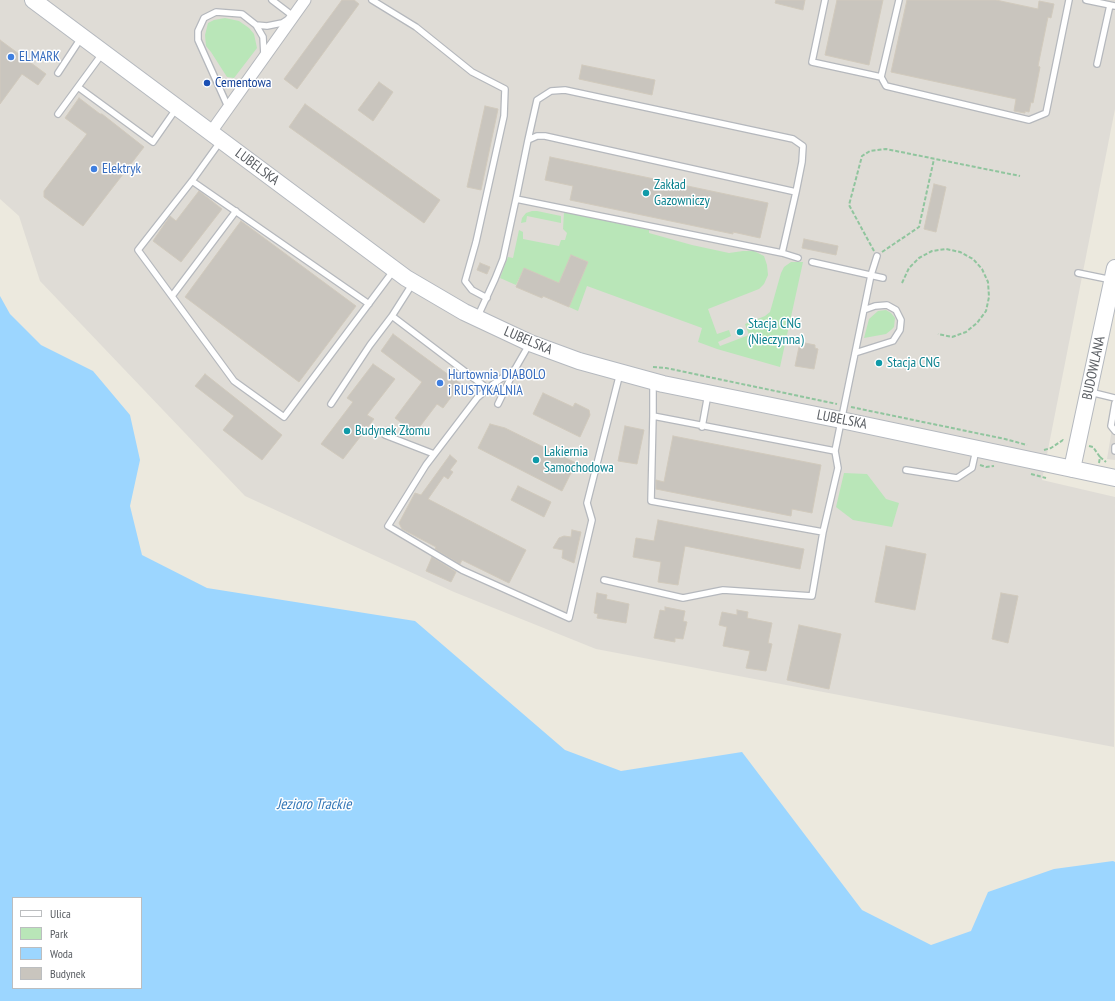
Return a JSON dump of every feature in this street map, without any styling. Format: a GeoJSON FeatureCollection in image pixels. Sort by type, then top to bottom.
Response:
{"type":"FeatureCollection","features":[{"type":"Feature","properties":{"kind":"street","name":"LUBELSKA"},"geometry":{"type":"LineString","coordinates":[[33,0],[394,270],[414,283],[477,318],[530,343],[579,361],[653,382],[1115,478]]}},
{"type":"Feature","properties":{"kind":"street"},"geometry":{"type":"LineString","coordinates":[[216,136],[229,107],[292,16],[305,0]]}},
{"type":"Feature","properties":{"kind":"street","name":"BUDOWLANA"},"geometry":{"type":"LineString","coordinates":[[1072,469],[1109,311],[1114,274]]}},
{"type":"Feature","properties":{"kind":"lane"},"geometry":{"type":"LineString","coordinates":[[256,25],[267,26],[282,23],[292,16],[272,0]]}},
{"type":"Feature","properties":{"kind":"lane"},"geometry":{"type":"LineString","coordinates":[[372,0],[416,27],[472,72],[504,89],[504,116],[476,242],[465,281],[472,290],[486,298]]}},
{"type":"Feature","properties":{"kind":"lane"},"geometry":{"type":"LineString","coordinates":[[825,0],[812,62],[881,77]]}},
{"type":"Feature","properties":{"kind":"lane"},"geometry":{"type":"LineString","coordinates":[[899,0],[881,77],[886,86],[1029,120],[1046,113],[1069,0]]}},
{"type":"Feature","properties":{"kind":"lane"},"geometry":{"type":"LineString","coordinates":[[1086,0],[1112,6],[1097,64]]}},
{"type":"Feature","properties":{"kind":"lane"},"geometry":{"type":"LineString","coordinates":[[229,107],[198,40],[198,31],[204,18],[216,12],[242,14],[256,25],[263,37],[264,57]]}},
{"type":"Feature","properties":{"kind":"lane"},"geometry":{"type":"LineString","coordinates":[[58,73],[82,36]]}},
{"type":"Feature","properties":{"kind":"lane"},"geometry":{"type":"LineString","coordinates":[[58,114],[103,52]]}},
{"type":"Feature","properties":{"kind":"lane"},"geometry":{"type":"LineString","coordinates":[[78,87],[153,142],[178,108]]}},
{"type":"Feature","properties":{"kind":"lane"},"geometry":{"type":"LineString","coordinates":[[477,318],[496,279],[502,259],[537,100],[551,91],[565,90],[793,139],[803,146],[802,162],[782,254]]}},
{"type":"Feature","properties":{"kind":"lane"},"geometry":{"type":"LineString","coordinates":[[216,136],[192,181],[138,250],[234,381],[284,417],[394,270]]}},
{"type":"Feature","properties":{"kind":"lane"},"geometry":{"type":"LineString","coordinates":[[528,140],[537,136],[545,136],[796,192]]}},
{"type":"Feature","properties":{"kind":"lane"},"geometry":{"type":"LineString","coordinates":[[192,181],[369,304]]}},
{"type":"Feature","properties":{"kind":"lane"},"geometry":{"type":"LineString","coordinates":[[516,199],[798,258]]}},
{"type":"Feature","properties":{"kind":"lane"},"geometry":{"type":"LineString","coordinates":[[172,296],[236,211]]}},
{"type":"Feature","properties":{"kind":"lane"},"geometry":{"type":"LineString","coordinates":[[604,580],[683,598],[723,590],[812,596],[823,532],[838,468],[835,451],[871,275],[877,256]]}},
{"type":"Feature","properties":{"kind":"lane"},"geometry":{"type":"LineString","coordinates":[[812,262],[883,278]]}},
{"type":"Feature","properties":{"kind":"lane"},"geometry":{"type":"LineString","coordinates":[[1078,272],[1114,274]]}},
{"type":"Feature","properties":{"kind":"lane"},"geometry":{"type":"LineString","coordinates":[[331,404],[370,345],[414,283]]}},
{"type":"Feature","properties":{"kind":"lane"},"geometry":{"type":"LineString","coordinates":[[855,353],[893,341],[900,330],[901,320],[896,310],[887,305],[875,306],[864,310]]}},
{"type":"Feature","properties":{"kind":"lane"},"geometry":{"type":"LineString","coordinates":[[392,316],[488,389]]}},
{"type":"Feature","properties":{"kind":"lane"},"geometry":{"type":"LineString","coordinates":[[498,404],[515,369],[530,343]]}},
{"type":"Feature","properties":{"kind":"lane"},"geometry":{"type":"LineString","coordinates":[[515,369],[477,398],[426,465],[388,526],[462,570],[569,618],[592,520],[587,503],[620,373]]}},
{"type":"Feature","properties":{"kind":"lane"},"geometry":{"type":"LineString","coordinates":[[653,382],[651,501],[823,532]]}},
{"type":"Feature","properties":{"kind":"lane"},"geometry":{"type":"LineString","coordinates":[[1089,392],[1115,398]]}},
{"type":"Feature","properties":{"kind":"lane"},"geometry":{"type":"LineString","coordinates":[[702,427],[708,394]]}},
{"type":"Feature","properties":{"kind":"lane"},"geometry":{"type":"LineString","coordinates":[[1115,403],[1111,426],[1115,431]]}},
{"type":"Feature","properties":{"kind":"lane"},"geometry":{"type":"LineString","coordinates":[[653,416],[702,427],[835,451]]}},
{"type":"Feature","properties":{"kind":"lane"},"geometry":{"type":"LineString","coordinates":[[385,435],[434,454]]}},
{"type":"Feature","properties":{"kind":"lane"},"geometry":{"type":"LineString","coordinates":[[906,470],[957,478],[972,468],[977,449]]}},
{"type":"Feature","properties":{"kind":"path"},"geometry":{"type":"LineString","coordinates":[[934,158],[919,227],[877,256],[849,205],[862,156],[870,151],[886,149],[934,158],[1020,176]]}},
{"type":"Feature","properties":{"kind":"path"},"geometry":{"type":"LineString","coordinates":[[902,283],[909,268],[919,258],[932,251],[946,249],[960,252],[973,259],[982,269],[988,282],[989,297],[986,311],[978,323],[966,332],[952,336],[938,334]]}},
{"type":"Feature","properties":{"kind":"path"},"geometry":{"type":"LineString","coordinates":[[1091,446],[1100,459],[1107,463]]}},
{"type":"Feature","properties":{"kind":"shaded area"},"geometry":{"type":"Polygon","coordinates":[[[0,0],[1115,0],[1115,109],[1042,480],[1115,497],[1114,747],[596,649],[454,592],[245,496],[40,281],[19,216],[0,199],[0,0]]]}},
{"type":"Feature","properties":{"kind":"shaded area"},"geometry":{"type":"Polygon","coordinates":[[[1115,411],[1115,460],[1107,459],[1115,411]]]}},
{"type":"Feature","properties":{"kind":"green space"},"geometry":{"type":"Polygon","coordinates":[[[225,18],[239,21],[249,28],[254,34],[257,48],[234,78],[227,77],[206,46],[205,35],[208,23],[225,18]]]}},
{"type":"Feature","properties":{"kind":"green space"},"geometry":{"type":"Polygon","coordinates":[[[532,211],[561,216],[561,223],[527,216],[526,222],[521,223],[522,218],[526,213],[532,211]]]}},
{"type":"Feature","properties":{"kind":"green space"},"geometry":{"type":"Polygon","coordinates":[[[564,212],[649,230],[649,233],[692,245],[729,253],[754,251],[764,256],[768,275],[764,284],[759,289],[708,309],[717,334],[729,330],[731,336],[718,342],[720,346],[749,335],[745,324],[765,316],[770,312],[784,267],[791,262],[803,262],[780,367],[698,342],[702,328],[587,286],[578,311],[569,307],[588,262],[571,255],[558,285],[524,268],[516,285],[500,278],[508,257],[513,258],[519,230],[523,232],[523,239],[559,246],[561,240],[565,240],[567,233],[563,229],[564,212]]]}},
{"type":"Feature","properties":{"kind":"green space"},"geometry":{"type":"Polygon","coordinates":[[[886,310],[895,318],[894,327],[886,334],[864,338],[869,319],[878,311],[886,310]]]}},
{"type":"Feature","properties":{"kind":"green space"},"geometry":{"type":"Polygon","coordinates":[[[844,473],[867,474],[886,499],[899,503],[892,527],[853,520],[836,507],[844,473]]]}},
{"type":"Feature","properties":{"kind":"water","name":"Jezioro Trackie"},"geometry":{"type":"Polygon","coordinates":[[[0,296],[10,314],[41,345],[93,371],[130,415],[140,460],[130,506],[142,555],[207,588],[415,621],[565,750],[621,771],[742,752],[862,910],[931,945],[971,931],[988,892],[1054,869],[1113,861],[1115,862],[1115,1001],[0,1001],[0,296]]]}},
{"type":"Feature","properties":{"kind":"building"},"geometry":{"type":"Polygon","coordinates":[[[342,0],[354,0],[359,4],[297,89],[284,79],[342,0]]]}},
{"type":"Feature","properties":{"kind":"building"},"geometry":{"type":"Polygon","coordinates":[[[776,0],[805,0],[803,10],[775,3],[776,0]]]}},
{"type":"Feature","properties":{"kind":"building"},"geometry":{"type":"Polygon","coordinates":[[[837,0],[883,0],[869,65],[825,55],[837,0]]]}},
{"type":"Feature","properties":{"kind":"building"},"geometry":{"type":"Polygon","coordinates":[[[907,0],[996,0],[1038,9],[1039,1],[1054,4],[1051,18],[1048,17],[1038,66],[1040,67],[1033,103],[1031,102],[1029,112],[1025,111],[1025,113],[1014,111],[1016,99],[891,72],[907,0]]]}},
{"type":"Feature","properties":{"kind":"building","name":"ELMARK"},"geometry":{"type":"Polygon","coordinates":[[[0,40],[46,74],[38,85],[22,74],[0,104],[0,40]]]}},
{"type":"Feature","properties":{"kind":"building"},"geometry":{"type":"Polygon","coordinates":[[[582,65],[655,80],[652,95],[579,79],[582,65]]]}},
{"type":"Feature","properties":{"kind":"building"},"geometry":{"type":"Polygon","coordinates":[[[379,82],[393,92],[373,121],[358,110],[379,82]]]}},
{"type":"Feature","properties":{"kind":"building","name":"Elektryk"},"geometry":{"type":"Polygon","coordinates":[[[79,98],[144,147],[83,226],[44,197],[44,191],[87,134],[65,118],[79,98]]]}},
{"type":"Feature","properties":{"kind":"building"},"geometry":{"type":"Polygon","coordinates":[[[305,104],[440,200],[424,223],[289,127],[305,104]]]}},
{"type":"Feature","properties":{"kind":"building"},"geometry":{"type":"Polygon","coordinates":[[[485,106],[498,109],[481,190],[467,187],[485,106]]]}},
{"type":"Feature","properties":{"kind":"building","name":"Zakład Gazowniczy"},"geometry":{"type":"Polygon","coordinates":[[[550,157],[768,203],[760,238],[733,232],[733,234],[570,200],[573,186],[545,180],[550,157]]]}},
{"type":"Feature","properties":{"kind":"building"},"geometry":{"type":"Polygon","coordinates":[[[934,184],[946,187],[936,232],[924,229],[934,184]]]}},
{"type":"Feature","properties":{"kind":"building"},"geometry":{"type":"Polygon","coordinates":[[[199,191],[222,209],[181,262],[153,241],[170,216],[176,221],[199,191]]]}},
{"type":"Feature","properties":{"kind":"building"},"geometry":{"type":"Polygon","coordinates":[[[241,221],[356,306],[299,382],[185,297],[241,221]]]}},
{"type":"Feature","properties":{"kind":"building"},"geometry":{"type":"Polygon","coordinates":[[[804,239],[838,246],[836,255],[802,248],[804,239]]]}},
{"type":"Feature","properties":{"kind":"building"},"geometry":{"type":"Polygon","coordinates":[[[571,255],[588,262],[569,307],[516,287],[524,268],[559,283],[571,255]]]}},
{"type":"Feature","properties":{"kind":"building"},"geometry":{"type":"Polygon","coordinates":[[[480,263],[490,267],[487,274],[477,270],[480,263]]]}},
{"type":"Feature","properties":{"kind":"building","name":"Hurtownia DIABOLO i RUSTYKALNIA"},"geometry":{"type":"Polygon","coordinates":[[[393,334],[461,384],[443,408],[437,404],[415,433],[395,418],[422,382],[381,351],[393,334]]]}},
{"type":"Feature","properties":{"kind":"building"},"geometry":{"type":"Polygon","coordinates":[[[805,343],[815,345],[815,348],[818,349],[814,369],[795,366],[799,347],[804,348],[805,343]]]}},
{"type":"Feature","properties":{"kind":"building"},"geometry":{"type":"Polygon","coordinates":[[[373,364],[395,379],[367,415],[374,419],[343,459],[321,444],[353,402],[347,398],[373,364]]]}},
{"type":"Feature","properties":{"kind":"building"},"geometry":{"type":"Polygon","coordinates":[[[205,374],[282,435],[262,460],[223,430],[234,416],[195,386],[205,374]]]}},
{"type":"Feature","properties":{"kind":"building"},"geometry":{"type":"Polygon","coordinates":[[[543,393],[573,407],[575,403],[589,410],[590,415],[580,437],[533,414],[543,393]]]}},
{"type":"Feature","properties":{"kind":"building","name":"Lakiernia Samochodowa"},"geometry":{"type":"Polygon","coordinates":[[[490,424],[505,428],[576,463],[562,491],[478,448],[490,424]]]}},
{"type":"Feature","properties":{"kind":"building"},"geometry":{"type":"Polygon","coordinates":[[[625,426],[644,430],[637,464],[618,461],[625,426]]]}},
{"type":"Feature","properties":{"kind":"building"},"geometry":{"type":"Polygon","coordinates":[[[673,436],[821,465],[812,513],[792,509],[791,516],[656,489],[656,480],[664,482],[673,436]]]}},
{"type":"Feature","properties":{"kind":"building"},"geometry":{"type":"Polygon","coordinates":[[[450,455],[457,461],[450,470],[453,472],[448,479],[444,476],[428,499],[526,550],[509,583],[462,560],[460,564],[435,549],[436,547],[402,529],[399,523],[415,493],[421,495],[450,455]]]}},
{"type":"Feature","properties":{"kind":"building"},"geometry":{"type":"Polygon","coordinates":[[[518,486],[551,502],[544,517],[511,500],[518,486]]]}},
{"type":"Feature","properties":{"kind":"building"},"geometry":{"type":"Polygon","coordinates":[[[658,520],[804,549],[800,569],[685,546],[678,585],[658,582],[661,562],[633,557],[636,538],[654,541],[658,520]]]}},
{"type":"Feature","properties":{"kind":"building"},"geometry":{"type":"Polygon","coordinates":[[[572,530],[581,532],[574,563],[562,558],[563,550],[553,548],[559,538],[564,536],[571,537],[572,530]]]}},
{"type":"Feature","properties":{"kind":"building"},"geometry":{"type":"Polygon","coordinates":[[[886,546],[926,554],[915,610],[875,602],[886,546]]]}},
{"type":"Feature","properties":{"kind":"building"},"geometry":{"type":"Polygon","coordinates":[[[432,557],[456,572],[451,582],[426,571],[432,557]]]}},
{"type":"Feature","properties":{"kind":"building"},"geometry":{"type":"Polygon","coordinates":[[[597,593],[607,595],[606,599],[629,604],[626,623],[597,618],[598,614],[594,613],[597,593]]]}},
{"type":"Feature","properties":{"kind":"building"},"geometry":{"type":"Polygon","coordinates":[[[1001,593],[1018,596],[1008,643],[992,639],[1001,593]]]}},
{"type":"Feature","properties":{"kind":"building"},"geometry":{"type":"Polygon","coordinates":[[[665,607],[685,611],[683,621],[687,622],[683,639],[675,638],[675,642],[654,638],[660,610],[665,611],[665,607]]]}},
{"type":"Feature","properties":{"kind":"building"},"geometry":{"type":"Polygon","coordinates":[[[737,610],[748,612],[747,618],[772,623],[768,643],[772,644],[766,671],[746,668],[750,651],[723,646],[727,627],[719,625],[722,612],[737,615],[737,610]]]}},
{"type":"Feature","properties":{"kind":"building"},"geometry":{"type":"Polygon","coordinates":[[[799,625],[841,634],[829,689],[787,680],[799,625]]]}},
{"type":"Feature","properties":{"kind":"place","name":"ELMARK"},"geometry":{"type":"Point","coordinates":[11,57]}},
{"type":"Feature","properties":{"kind":"place","name":"Cementowa"},"geometry":{"type":"Point","coordinates":[207,83]}},
{"type":"Feature","properties":{"kind":"place","name":"Elektryk"},"geometry":{"type":"Point","coordinates":[94,169]}},
{"type":"Feature","properties":{"kind":"place","name":"Zakład Gazowniczy"},"geometry":{"type":"Point","coordinates":[646,193]}},
{"type":"Feature","properties":{"kind":"place","name":"Stacja CNG (Nieczynna)"},"geometry":{"type":"Point","coordinates":[740,332]}},
{"type":"Feature","properties":{"kind":"place","name":"Stacja CNG"},"geometry":{"type":"Point","coordinates":[879,363]}},
{"type":"Feature","properties":{"kind":"place","name":"Hurtownia DIABOLO i RUSTYKALNIA"},"geometry":{"type":"Point","coordinates":[440,383]}},
{"type":"Feature","properties":{"kind":"place","name":"Budynek Złomu"},"geometry":{"type":"Point","coordinates":[347,431]}},
{"type":"Feature","properties":{"kind":"place","name":"Lakiernia Samochodowa"},"geometry":{"type":"Point","coordinates":[536,460]}}]}
